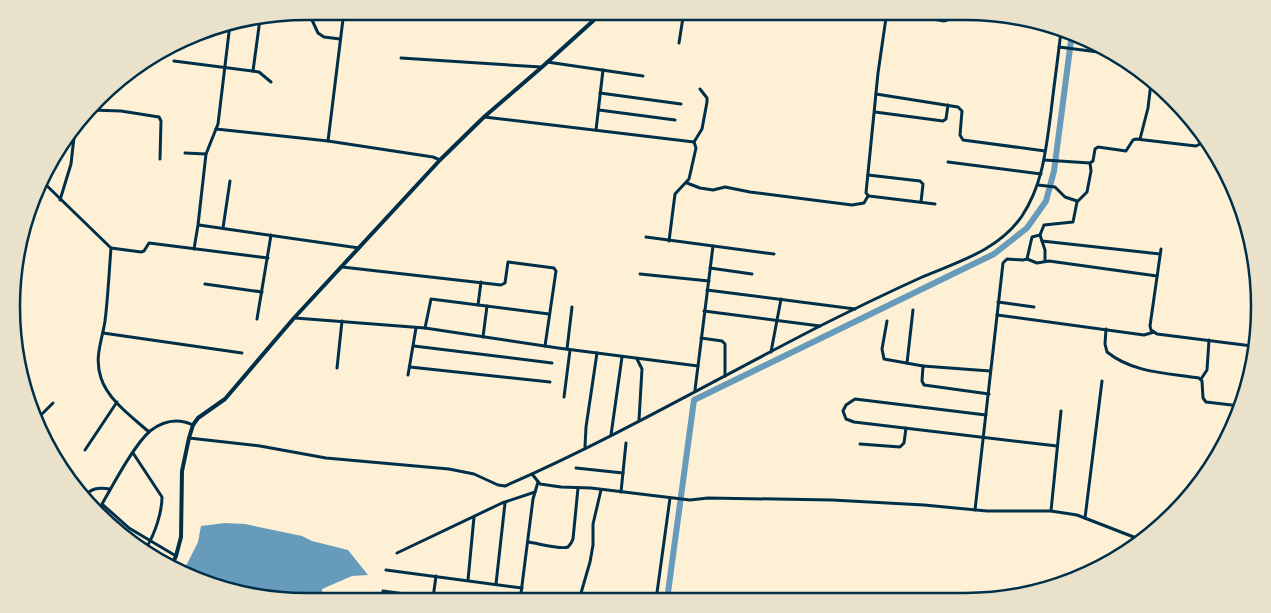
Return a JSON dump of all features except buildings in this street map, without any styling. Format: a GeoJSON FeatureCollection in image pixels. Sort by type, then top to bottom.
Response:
{"type":"FeatureCollection","features":[{"type":"Feature","properties":{"kind":"street"},"geometry":{"type":"LineString","coordinates":[[312,20],[318,34],[324,37],[340,39]]}},
{"type":"Feature","properties":{"kind":"street"},"geometry":{"type":"LineString","coordinates":[[328,141],[343,20]]}},
{"type":"Feature","properties":{"kind":"street"},"geometry":{"type":"LineString","coordinates":[[174,560],[180,537],[182,471],[189,438],[193,425],[198,418],[224,399],[294,318],[440,160],[484,117],[594,20]]}},
{"type":"Feature","properties":{"kind":"street"},"geometry":{"type":"LineString","coordinates":[[679,43],[683,20]]}},
{"type":"Feature","properties":{"kind":"street"},"geometry":{"type":"LineString","coordinates":[[687,183],[712,190],[725,187],[852,205],[864,203],[868,196],[866,191],[886,20]]}},
{"type":"Feature","properties":{"kind":"street"},"geometry":{"type":"LineString","coordinates":[[253,71],[259,24]]}},
{"type":"Feature","properties":{"kind":"street"},"geometry":{"type":"LineString","coordinates":[[194,249],[206,154],[218,124],[229,31]]}},
{"type":"Feature","properties":{"kind":"street"},"geometry":{"type":"LineString","coordinates":[[189,438],[260,446],[326,458],[470,472],[498,485],[505,486],[536,479],[585,448],[855,309],[986,250],[1003,236],[1021,217],[1038,185],[1044,160],[1060,36]]}},
{"type":"Feature","properties":{"kind":"street"},"geometry":{"type":"LineString","coordinates":[[1059,47],[1094,51]]}},
{"type":"Feature","properties":{"kind":"street"},"geometry":{"type":"LineString","coordinates":[[401,58],[542,67]]}},
{"type":"Feature","properties":{"kind":"street"},"geometry":{"type":"LineString","coordinates":[[174,61],[259,72],[271,82]]}},
{"type":"Feature","properties":{"kind":"street"},"geometry":{"type":"LineString","coordinates":[[547,62],[643,76]]}},
{"type":"Feature","properties":{"kind":"street"},"geometry":{"type":"LineString","coordinates":[[596,130],[603,70]]}},
{"type":"Feature","properties":{"kind":"street"},"geometry":{"type":"LineString","coordinates":[[694,142],[702,129],[707,102],[707,98],[700,89]]}},
{"type":"Feature","properties":{"kind":"street"},"geometry":{"type":"LineString","coordinates":[[1140,139],[1148,108],[1150,89]]}},
{"type":"Feature","properties":{"kind":"street"},"geometry":{"type":"LineString","coordinates":[[600,93],[681,104]]}},
{"type":"Feature","properties":{"kind":"street"},"geometry":{"type":"LineString","coordinates":[[876,94],[948,105],[961,109],[960,135],[963,140],[1045,151]]}},
{"type":"Feature","properties":{"kind":"street"},"geometry":{"type":"LineString","coordinates":[[875,112],[940,121],[946,119],[948,105]]}},
{"type":"Feature","properties":{"kind":"street"},"geometry":{"type":"LineString","coordinates":[[98,110],[122,110],[159,117],[161,122],[160,159]]}},
{"type":"Feature","properties":{"kind":"street"},"geometry":{"type":"LineString","coordinates":[[599,110],[675,120]]}},
{"type":"Feature","properties":{"kind":"street"},"geometry":{"type":"LineString","coordinates":[[484,117],[694,142]]}},
{"type":"Feature","properties":{"kind":"street"},"geometry":{"type":"LineString","coordinates":[[216,128],[328,141],[433,157],[440,160]]}},
{"type":"Feature","properties":{"kind":"street"},"geometry":{"type":"LineString","coordinates":[[60,200],[71,164],[74,139]]}},
{"type":"Feature","properties":{"kind":"street"},"geometry":{"type":"LineString","coordinates":[[1045,261],[1045,250],[1040,235],[1043,226],[1046,224],[1073,222],[1077,201],[1086,192],[1091,171],[1090,163],[1093,161],[1096,148],[1100,147],[1126,152],[1134,140],[1140,139],[1196,146],[1200,143]]}},
{"type":"Feature","properties":{"kind":"street"},"geometry":{"type":"LineString","coordinates":[[669,240],[674,194],[687,183],[689,178],[696,148],[694,142]]}},
{"type":"Feature","properties":{"kind":"street"},"geometry":{"type":"LineString","coordinates":[[185,153],[206,154]]}},
{"type":"Feature","properties":{"kind":"street"},"geometry":{"type":"LineString","coordinates":[[1044,160],[1090,163]]}},
{"type":"Feature","properties":{"kind":"street"},"geometry":{"type":"LineString","coordinates":[[948,162],[1041,174]]}},
{"type":"Feature","properties":{"kind":"street"},"geometry":{"type":"LineString","coordinates":[[868,175],[922,182],[921,202]]}},
{"type":"Feature","properties":{"kind":"street"},"geometry":{"type":"LineString","coordinates":[[223,228],[230,181]]}},
{"type":"Feature","properties":{"kind":"street"},"geometry":{"type":"LineString","coordinates":[[1038,185],[1052,186],[1058,189],[1065,197],[1077,201]]}},
{"type":"Feature","properties":{"kind":"street"},"geometry":{"type":"LineString","coordinates":[[47,186],[111,248],[141,252],[144,251],[149,243],[268,258]]}},
{"type":"Feature","properties":{"kind":"street"},"geometry":{"type":"LineString","coordinates":[[868,196],[935,204]]}},
{"type":"Feature","properties":{"kind":"street"},"geometry":{"type":"LineString","coordinates":[[198,225],[359,248]]}},
{"type":"Feature","properties":{"kind":"street"},"geometry":{"type":"LineString","coordinates":[[258,319],[271,235]]}},
{"type":"Feature","properties":{"kind":"street"},"geometry":{"type":"LineString","coordinates":[[1027,259],[1032,237],[1040,235]]}},
{"type":"Feature","properties":{"kind":"street"},"geometry":{"type":"LineString","coordinates":[[646,237],[774,254]]}},
{"type":"Feature","properties":{"kind":"street"},"geometry":{"type":"LineString","coordinates":[[1042,241],[1160,254]]}},
{"type":"Feature","properties":{"kind":"street"},"geometry":{"type":"LineString","coordinates":[[695,391],[713,246]]}},
{"type":"Feature","properties":{"kind":"street"},"geometry":{"type":"LineString","coordinates":[[111,248],[103,333],[97,359],[101,378],[111,394],[149,432]]}},
{"type":"Feature","properties":{"kind":"street"},"geometry":{"type":"LineString","coordinates":[[1154,332],[1150,326],[1161,249]]}},
{"type":"Feature","properties":{"kind":"street"},"geometry":{"type":"LineString","coordinates":[[975,510],[1004,261],[1007,259],[1027,259],[1039,263],[1045,261],[1157,276]]}},
{"type":"Feature","properties":{"kind":"street"},"geometry":{"type":"LineString","coordinates":[[342,267],[504,285],[507,264],[509,262],[554,268],[556,271],[545,346]]}},
{"type":"Feature","properties":{"kind":"street"},"geometry":{"type":"LineString","coordinates":[[710,268],[752,274]]}},
{"type":"Feature","properties":{"kind":"street"},"geometry":{"type":"LineString","coordinates":[[640,274],[709,281]]}},
{"type":"Feature","properties":{"kind":"street"},"geometry":{"type":"LineString","coordinates":[[478,305],[481,282]]}},
{"type":"Feature","properties":{"kind":"street"},"geometry":{"type":"LineString","coordinates":[[205,284],[262,292]]}},
{"type":"Feature","properties":{"kind":"street"},"geometry":{"type":"LineString","coordinates":[[707,290],[855,309]]}},
{"type":"Feature","properties":{"kind":"street"},"geometry":{"type":"LineString","coordinates":[[424,328],[431,299],[549,314]]}},
{"type":"Feature","properties":{"kind":"street"},"geometry":{"type":"LineString","coordinates":[[771,352],[781,299]]}},
{"type":"Feature","properties":{"kind":"street"},"geometry":{"type":"LineString","coordinates":[[998,302],[1034,308]]}},
{"type":"Feature","properties":{"kind":"street"},"geometry":{"type":"LineString","coordinates":[[483,337],[487,306]]}},
{"type":"Feature","properties":{"kind":"street"},"geometry":{"type":"LineString","coordinates":[[564,397],[572,307]]}},
{"type":"Feature","properties":{"kind":"street"},"geometry":{"type":"LineString","coordinates":[[907,363],[913,310]]}},
{"type":"Feature","properties":{"kind":"street"},"geometry":{"type":"LineString","coordinates":[[704,311],[821,326]]}},
{"type":"Feature","properties":{"kind":"street"},"geometry":{"type":"LineString","coordinates":[[997,315],[1144,335],[1154,332],[1249,346]]}},
{"type":"Feature","properties":{"kind":"street"},"geometry":{"type":"LineString","coordinates":[[294,318],[424,328],[622,357],[698,366]]}},
{"type":"Feature","properties":{"kind":"street"},"geometry":{"type":"LineString","coordinates":[[337,368],[342,321]]}},
{"type":"Feature","properties":{"kind":"street"},"geometry":{"type":"LineString","coordinates":[[887,321],[883,357],[886,360],[923,366],[990,371]]}},
{"type":"Feature","properties":{"kind":"street"},"geometry":{"type":"LineString","coordinates":[[408,375],[416,328]]}},
{"type":"Feature","properties":{"kind":"street"},"geometry":{"type":"LineString","coordinates":[[1106,329],[1104,344],[1106,352],[1123,363],[1140,369],[1201,379]]}},
{"type":"Feature","properties":{"kind":"street"},"geometry":{"type":"LineString","coordinates":[[103,333],[242,353]]}},
{"type":"Feature","properties":{"kind":"street"},"geometry":{"type":"LineString","coordinates":[[701,338],[722,341],[725,344],[725,376]]}},
{"type":"Feature","properties":{"kind":"street"},"geometry":{"type":"LineString","coordinates":[[1210,340],[1207,370],[1201,379],[1203,398],[1206,402],[1233,405]]}},
{"type":"Feature","properties":{"kind":"street"},"geometry":{"type":"LineString","coordinates":[[414,346],[552,364]]}},
{"type":"Feature","properties":{"kind":"street"},"geometry":{"type":"LineString","coordinates":[[585,448],[586,427],[597,353]]}},
{"type":"Feature","properties":{"kind":"street"},"geometry":{"type":"LineString","coordinates":[[611,435],[622,357]]}},
{"type":"Feature","properties":{"kind":"street"},"geometry":{"type":"LineString","coordinates":[[637,358],[642,369],[639,420]]}},
{"type":"Feature","properties":{"kind":"street"},"geometry":{"type":"LineString","coordinates":[[923,366],[922,381],[924,385],[989,394]]}},
{"type":"Feature","properties":{"kind":"street"},"geometry":{"type":"LineString","coordinates":[[410,367],[550,382]]}},
{"type":"Feature","properties":{"kind":"street"},"geometry":{"type":"LineString","coordinates":[[1085,518],[1102,381]]}},
{"type":"Feature","properties":{"kind":"street"},"geometry":{"type":"LineString","coordinates":[[986,415],[855,399],[844,408],[844,417],[849,421],[1057,446]]}},
{"type":"Feature","properties":{"kind":"street"},"geometry":{"type":"LineString","coordinates":[[86,450],[117,402]]}},
{"type":"Feature","properties":{"kind":"street"},"geometry":{"type":"LineString","coordinates":[[42,415],[53,404]]}},
{"type":"Feature","properties":{"kind":"street"},"geometry":{"type":"LineString","coordinates":[[1051,510],[1061,411]]}},
{"type":"Feature","properties":{"kind":"street"},"geometry":{"type":"LineString","coordinates":[[176,556],[128,528],[102,504],[133,453],[149,432],[168,421],[185,422],[193,425]]}},
{"type":"Feature","properties":{"kind":"street"},"geometry":{"type":"LineString","coordinates":[[860,444],[900,447],[904,443],[906,428]]}},
{"type":"Feature","properties":{"kind":"street"},"geometry":{"type":"LineString","coordinates":[[621,492],[626,443]]}},
{"type":"Feature","properties":{"kind":"street"},"geometry":{"type":"LineString","coordinates":[[133,453],[162,497],[162,504],[148,545]]}},
{"type":"Feature","properties":{"kind":"street"},"geometry":{"type":"LineString","coordinates":[[576,468],[623,473]]}},
{"type":"Feature","properties":{"kind":"street"},"geometry":{"type":"LineString","coordinates":[[536,479],[561,487],[684,500],[708,498],[832,500],[975,510],[1051,510],[1085,518],[1135,537]]}},
{"type":"Feature","properties":{"kind":"street"},"geometry":{"type":"LineString","coordinates":[[521,593],[536,479]]}},
{"type":"Feature","properties":{"kind":"street"},"geometry":{"type":"LineString","coordinates":[[88,492],[101,487],[111,489]]}},
{"type":"Feature","properties":{"kind":"street"},"geometry":{"type":"LineString","coordinates":[[528,542],[557,547],[567,547],[570,545],[573,540],[578,488]]}},
{"type":"Feature","properties":{"kind":"street"},"geometry":{"type":"LineString","coordinates":[[581,593],[590,562],[593,545],[593,524],[601,490]]}},
{"type":"Feature","properties":{"kind":"street"},"geometry":{"type":"LineString","coordinates":[[397,553],[505,502],[535,492]]}},
{"type":"Feature","properties":{"kind":"street"},"geometry":{"type":"LineString","coordinates":[[657,593],[672,498]]}},
{"type":"Feature","properties":{"kind":"street"},"geometry":{"type":"LineString","coordinates":[[496,584],[505,502]]}},
{"type":"Feature","properties":{"kind":"street"},"geometry":{"type":"LineString","coordinates":[[468,580],[474,517]]}},
{"type":"Feature","properties":{"kind":"street"},"geometry":{"type":"LineString","coordinates":[[386,570],[522,588]]}},
{"type":"Feature","properties":{"kind":"street"},"geometry":{"type":"LineString","coordinates":[[434,593],[436,576]]}},
{"type":"Feature","properties":{"kind":"street"},"geometry":{"type":"LineString","coordinates":[[383,591],[397,593]]}},
{"type":"Feature","properties":{"kind":"water"},"geometry":{"type":"Polygon","coordinates":[[[225,523],[245,524],[302,536],[312,541],[348,550],[368,575],[352,576],[322,589],[322,593],[269,591],[214,578],[186,566],[198,542],[201,526],[225,523]]]}},
{"type":"Feature","properties":{"kind":"waterway"},"geometry":{"type":"LineString","coordinates":[[668,593],[694,400],[994,254],[1027,228],[1046,201],[1054,171],[1071,41]]}}]}
